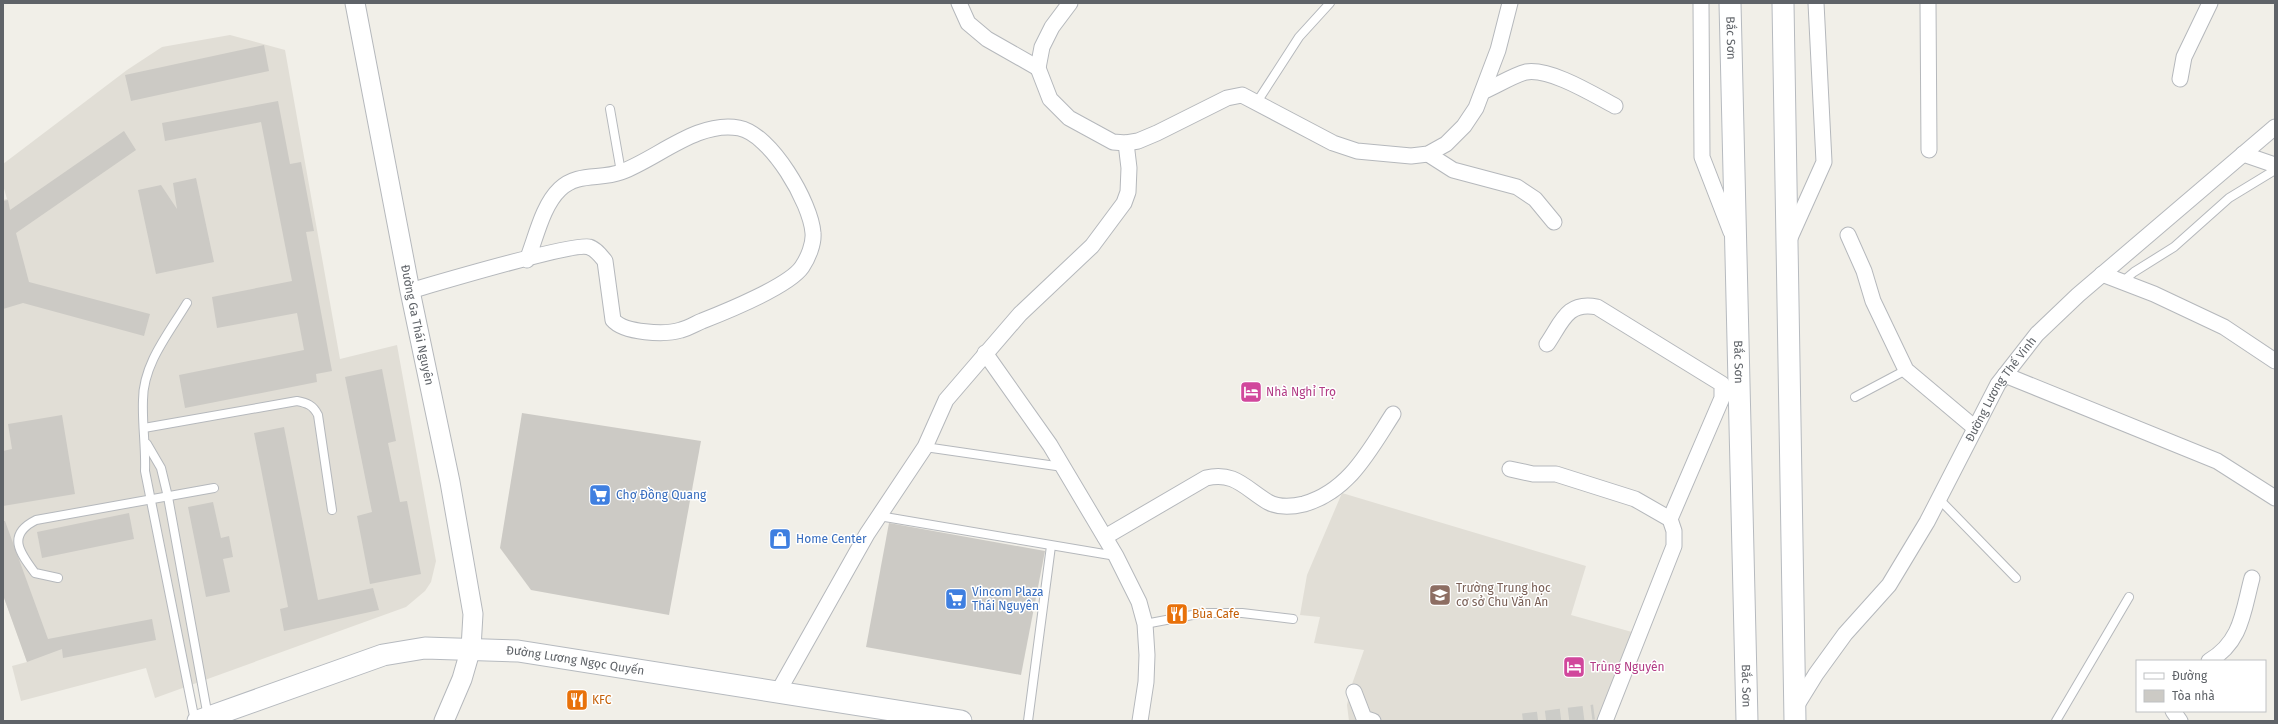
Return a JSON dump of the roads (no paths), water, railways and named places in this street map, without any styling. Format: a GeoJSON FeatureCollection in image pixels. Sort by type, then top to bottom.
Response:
{"type":"FeatureCollection","features":[{"type":"Feature","properties":{"kind":"main road","name":"Bắc Sơn"},"geometry":{"type":"LineString","coordinates":[[1730,3],[1747,721]]}},
{"type":"Feature","properties":{"kind":"main road"},"geometry":{"type":"LineString","coordinates":[[1783,3],[1795,715]]}},
{"type":"Feature","properties":{"kind":"main road","name":"Đường Lương Ngọc Quyến"},"geometry":{"type":"LineString","coordinates":[[200,720],[383,655],[420,648],[471,648],[518,651],[961,721]]}},
{"type":"Feature","properties":{"kind":"street","name":"Đường Ga Thái Nguyên"},"geometry":{"type":"LineString","coordinates":[[355,3],[410,291],[450,482],[473,614],[471,648],[462,679],[444,721]]}},
{"type":"Feature","properties":{"kind":"street"},"geometry":{"type":"LineString","coordinates":[[959,3],[968,23],[987,39],[1038,68]]}},
{"type":"Feature","properties":{"kind":"street"},"geometry":{"type":"LineString","coordinates":[[1070,3],[1052,27],[1042,47],[1038,68],[1050,99],[1069,118],[1113,142],[1126,143],[1138,141],[1227,98],[1242,95],[1333,143],[1357,151],[1411,156],[1428,154],[1446,144],[1464,126],[1484,91],[1498,50],[1510,3]]}},
{"type":"Feature","properties":{"kind":"street"},"geometry":{"type":"LineString","coordinates":[[1701,3],[1702,157],[1735,242]]}},
{"type":"Feature","properties":{"kind":"street"},"geometry":{"type":"LineString","coordinates":[[1787,244],[1824,162],[1816,3]]}},
{"type":"Feature","properties":{"kind":"street"},"geometry":{"type":"LineString","coordinates":[[1928,3],[1929,150]]}},
{"type":"Feature","properties":{"kind":"street"},"geometry":{"type":"LineString","coordinates":[[2180,79],[2184,56],[2210,3]]}},
{"type":"Feature","properties":{"kind":"street"},"geometry":{"type":"LineString","coordinates":[[1484,91],[1526,72],[1539,73],[1564,79],[1615,106]]}},
{"type":"Feature","properties":{"kind":"street"},"geometry":{"type":"LineString","coordinates":[[410,291],[582,246],[590,247],[605,261],[613,320],[617,325],[624,328],[652,332],[680,331],[781,284],[801,268],[809,253],[813,235],[810,216],[799,192],[777,157],[751,133],[740,128],[726,127],[698,134],[621,172],[572,179],[559,189],[548,207],[527,260]]}},
{"type":"Feature","properties":{"kind":"street","name":"Đường Lương Thế Vinh"},"geometry":{"type":"LineString","coordinates":[[1795,715],[1816,674],[1845,634],[1889,585],[1939,499],[1998,384],[2037,334],[2102,274],[2275,127]]}},
{"type":"Feature","properties":{"kind":"street"},"geometry":{"type":"LineString","coordinates":[[778,692],[832,594],[879,516],[925,447],[946,400],[1020,314],[1092,246],[1124,203],[1128,192],[1129,168],[1126,143]]}},
{"type":"Feature","properties":{"kind":"street"},"geometry":{"type":"LineString","coordinates":[[1428,154],[1453,170],[1517,187],[1535,199],[1554,222]]}},
{"type":"Feature","properties":{"kind":"street"},"geometry":{"type":"LineString","coordinates":[[2243,154],[2275,165]]}},
{"type":"Feature","properties":{"kind":"street"},"geometry":{"type":"LineString","coordinates":[[1848,235],[1864,271],[1873,301],[1906,370],[1975,428]]}},
{"type":"Feature","properties":{"kind":"street"},"geometry":{"type":"LineString","coordinates":[[2102,274],[2154,294],[2224,327],[2275,361]]}},
{"type":"Feature","properties":{"kind":"street"},"geometry":{"type":"LineString","coordinates":[[1547,344],[1570,310],[1577,306],[1586,305],[1597,307],[1722,384],[1722,398],[1670,519],[1674,531],[1674,546],[1605,721]]}},
{"type":"Feature","properties":{"kind":"street"},"geometry":{"type":"LineString","coordinates":[[985,353],[1050,445],[1116,556],[1139,602],[1144,624],[1147,655],[1146,682],[1140,721]]}},
{"type":"Feature","properties":{"kind":"street"},"geometry":{"type":"LineString","coordinates":[[2005,375],[2217,461],[2275,498]]}},
{"type":"Feature","properties":{"kind":"street"},"geometry":{"type":"LineString","coordinates":[[1105,537],[1206,478],[1219,475],[1231,477],[1270,503],[1284,507],[1320,500],[1340,486],[1356,471],[1393,414]]}},
{"type":"Feature","properties":{"kind":"street"},"geometry":{"type":"LineString","coordinates":[[1510,469],[1533,474],[1556,474],[1635,499],[1670,519]]}},
{"type":"Feature","properties":{"kind":"street"},"geometry":{"type":"LineString","coordinates":[[2210,660],[2228,648],[2237,633],[2252,578]]}},
{"type":"Feature","properties":{"kind":"street"},"geometry":{"type":"LineString","coordinates":[[1354,692],[1364,718],[1373,721]]}},
{"type":"Feature","properties":{"kind":"street"},"geometry":{"type":"LineString","coordinates":[[2175,712],[2180,721]]}},
{"type":"Feature","properties":{"kind":"lane"},"geometry":{"type":"LineString","coordinates":[[1257,102],[1299,37],[1330,3]]}},
{"type":"Feature","properties":{"kind":"lane"},"geometry":{"type":"LineString","coordinates":[[610,109],[621,172]]}},
{"type":"Feature","properties":{"kind":"lane"},"geometry":{"type":"LineString","coordinates":[[2122,282],[2134,272],[2174,246],[2229,198],[2275,170]]}},
{"type":"Feature","properties":{"kind":"lane"},"geometry":{"type":"LineString","coordinates":[[187,303],[152,360],[143,399],[146,443],[145,471],[158,542],[200,720]]}},
{"type":"Feature","properties":{"kind":"lane"},"geometry":{"type":"LineString","coordinates":[[1855,397],[1906,370]]}},
{"type":"Feature","properties":{"kind":"lane"},"geometry":{"type":"LineString","coordinates":[[144,428],[297,401],[307,403],[315,408],[318,415],[332,510]]}},
{"type":"Feature","properties":{"kind":"lane"},"geometry":{"type":"LineString","coordinates":[[146,443],[161,468],[168,497],[200,720]]}},
{"type":"Feature","properties":{"kind":"lane"},"geometry":{"type":"LineString","coordinates":[[925,447],[1063,467]]}},
{"type":"Feature","properties":{"kind":"lane"},"geometry":{"type":"LineString","coordinates":[[58,578],[35,573],[19,552],[18,536],[23,526],[36,520],[151,498],[168,497],[214,488]]}},
{"type":"Feature","properties":{"kind":"lane"},"geometry":{"type":"LineString","coordinates":[[1939,499],[2016,578]]}},
{"type":"Feature","properties":{"kind":"lane"},"geometry":{"type":"LineString","coordinates":[[879,516],[1116,556]]}},
{"type":"Feature","properties":{"kind":"lane"},"geometry":{"type":"LineString","coordinates":[[1028,721],[1051,546]]}},
{"type":"Feature","properties":{"kind":"lane"},"geometry":{"type":"LineString","coordinates":[[2056,721],[2129,597]]}},
{"type":"Feature","properties":{"kind":"lane"},"geometry":{"type":"LineString","coordinates":[[1144,624],[1203,613],[1242,613],[1293,619]]}},
{"type":"Feature","properties":{"kind":"tunnel"},"geometry":{"type":"LineString","coordinates":[[1523,721],[1594,712]]}},
{"type":"Feature","properties":{"kind":"place","name":"Nhà Nghỉ Trọ"},"geometry":{"type":"Point","coordinates":[1251,392]}},
{"type":"Feature","properties":{"kind":"place","name":"Chợ Đồng Quang"},"geometry":{"type":"Point","coordinates":[600,495]}},
{"type":"Feature","properties":{"kind":"place","name":"Home Center"},"geometry":{"type":"Point","coordinates":[780,539]}},
{"type":"Feature","properties":{"kind":"place","name":"Trường Trung học cơ sở Chu Văn An"},"geometry":{"type":"Point","coordinates":[1440,595]}},
{"type":"Feature","properties":{"kind":"place","name":"Vincom Plaza Thái Nguyên"},"geometry":{"type":"Point","coordinates":[956,599]}},
{"type":"Feature","properties":{"kind":"place","name":"Bùa Cafe"},"geometry":{"type":"Point","coordinates":[1177,614]}},
{"type":"Feature","properties":{"kind":"place","name":"Trùng Nguyên"},"geometry":{"type":"Point","coordinates":[1574,667]}},
{"type":"Feature","properties":{"kind":"place","name":"KFC"},"geometry":{"type":"Point","coordinates":[577,700]}}]}
